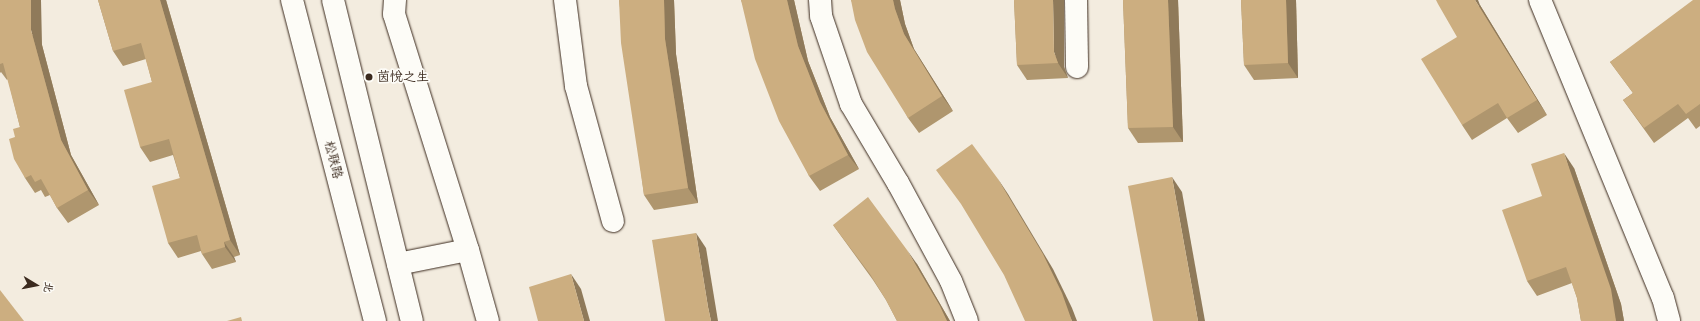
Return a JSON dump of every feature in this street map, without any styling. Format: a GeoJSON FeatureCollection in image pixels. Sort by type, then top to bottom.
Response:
{"type":"FeatureCollection","features":[{"type":"Feature","properties":{"kind":"street","name":"松联路"},"geometry":{"type":"LineString","coordinates":[[292,0],[375,321]]}},
{"type":"Feature","properties":{"kind":"street"},"geometry":{"type":"LineString","coordinates":[[333,0],[412,321]]}},
{"type":"Feature","properties":{"kind":"street"},"geometry":{"type":"LineString","coordinates":[[395,0],[394,14],[468,250],[488,321]]}},
{"type":"Feature","properties":{"kind":"street"},"geometry":{"type":"LineString","coordinates":[[565,0],[576,86],[613,221]]}},
{"type":"Feature","properties":{"kind":"street"},"geometry":{"type":"LineString","coordinates":[[820,0],[821,16],[851,104],[898,183],[951,281],[967,321]]}},
{"type":"Feature","properties":{"kind":"street"},"geometry":{"type":"LineString","coordinates":[[1076,0],[1077,67]]}},
{"type":"Feature","properties":{"kind":"street"},"geometry":{"type":"LineString","coordinates":[[1540,0],[1663,298],[1670,321]]}},
{"type":"Feature","properties":{"kind":"street"},"geometry":{"type":"LineString","coordinates":[[398,264],[468,250]]}},
{"type":"Feature","properties":{"kind":"building"},"geometry":{"type":"Polygon","coordinates":[[[0,0],[31,0],[31,30],[61,140],[88,190],[57,208],[41,179],[35,182],[31,175],[25,178],[14,159],[9,139],[15,137],[13,129],[20,127],[3,63],[0,64],[0,0]]]}},
{"type":"Feature","properties":{"kind":"building"},"geometry":{"type":"Polygon","coordinates":[[[98,0],[160,0],[230,240],[224,242],[225,247],[202,254],[197,235],[168,243],[152,186],[180,178],[169,139],[140,147],[124,90],[152,82],[141,43],[113,51],[98,0]]]}},
{"type":"Feature","properties":{"kind":"building"},"geometry":{"type":"Polygon","coordinates":[[[619,0],[664,0],[665,39],[688,188],[644,195],[621,43],[619,0]]]}},
{"type":"Feature","properties":{"kind":"building"},"geometry":{"type":"Polygon","coordinates":[[[741,0],[787,0],[798,46],[820,102],[848,155],[809,176],[779,121],[755,59],[741,0]]]}},
{"type":"Feature","properties":{"kind":"building"},"geometry":{"type":"Polygon","coordinates":[[[851,0],[893,0],[904,34],[942,96],[908,118],[867,52],[855,20],[851,0]]]}},
{"type":"Feature","properties":{"kind":"building"},"geometry":{"type":"Polygon","coordinates":[[[1014,0],[1053,0],[1054,52],[1058,63],[1017,65],[1014,0]]]}},
{"type":"Feature","properties":{"kind":"building"},"geometry":{"type":"Polygon","coordinates":[[[1123,0],[1168,0],[1173,127],[1128,128],[1123,0]]]}},
{"type":"Feature","properties":{"kind":"building"},"geometry":{"type":"Polygon","coordinates":[[[1241,0],[1286,0],[1288,63],[1244,65],[1241,0]]]}},
{"type":"Feature","properties":{"kind":"building"},"geometry":{"type":"Polygon","coordinates":[[[1436,0],[1475,0],[1537,100],[1507,118],[1498,103],[1462,125],[1421,59],[1457,37],[1436,0]]]}},
{"type":"Feature","properties":{"kind":"building"},"geometry":{"type":"Polygon","coordinates":[[[1693,0],[1700,0],[1700,104],[1686,114],[1678,104],[1644,128],[1623,100],[1633,93],[1610,62],[1693,0]]]}},
{"type":"Feature","properties":{"kind":"building"},"geometry":{"type":"Polygon","coordinates":[[[972,144],[998,179],[1043,254],[1062,293],[1072,321],[1025,321],[1004,275],[961,204],[936,170],[972,144]]]}},
{"type":"Feature","properties":{"kind":"building"},"geometry":{"type":"Polygon","coordinates":[[[1564,153],[1611,289],[1616,321],[1581,321],[1577,298],[1566,267],[1527,281],[1502,210],[1542,196],[1531,164],[1564,153]]]}},
{"type":"Feature","properties":{"kind":"building"},"geometry":{"type":"Polygon","coordinates":[[[1172,177],[1198,321],[1153,321],[1128,186],[1172,177]]]}},
{"type":"Feature","properties":{"kind":"building"},"geometry":{"type":"Polygon","coordinates":[[[868,197],[907,250],[940,306],[947,321],[897,321],[870,274],[833,225],[868,197]]]}},
{"type":"Feature","properties":{"kind":"building"},"geometry":{"type":"Polygon","coordinates":[[[696,233],[711,321],[665,321],[652,240],[696,233]]]}},
{"type":"Feature","properties":{"kind":"building"},"geometry":{"type":"Polygon","coordinates":[[[571,274],[584,321],[538,321],[529,287],[571,274]]]}},
{"type":"Feature","properties":{"kind":"building"},"geometry":{"type":"Polygon","coordinates":[[[0,290],[24,321],[0,321],[0,290]]]}},
{"type":"Feature","properties":{"kind":"building"},"geometry":{"type":"Polygon","coordinates":[[[241,317],[242,321],[227,321],[241,317]]]}},
{"type":"Feature","properties":{"kind":"place","name":"茵悦之生"},"geometry":{"type":"Point","coordinates":[369,77]}}]}
